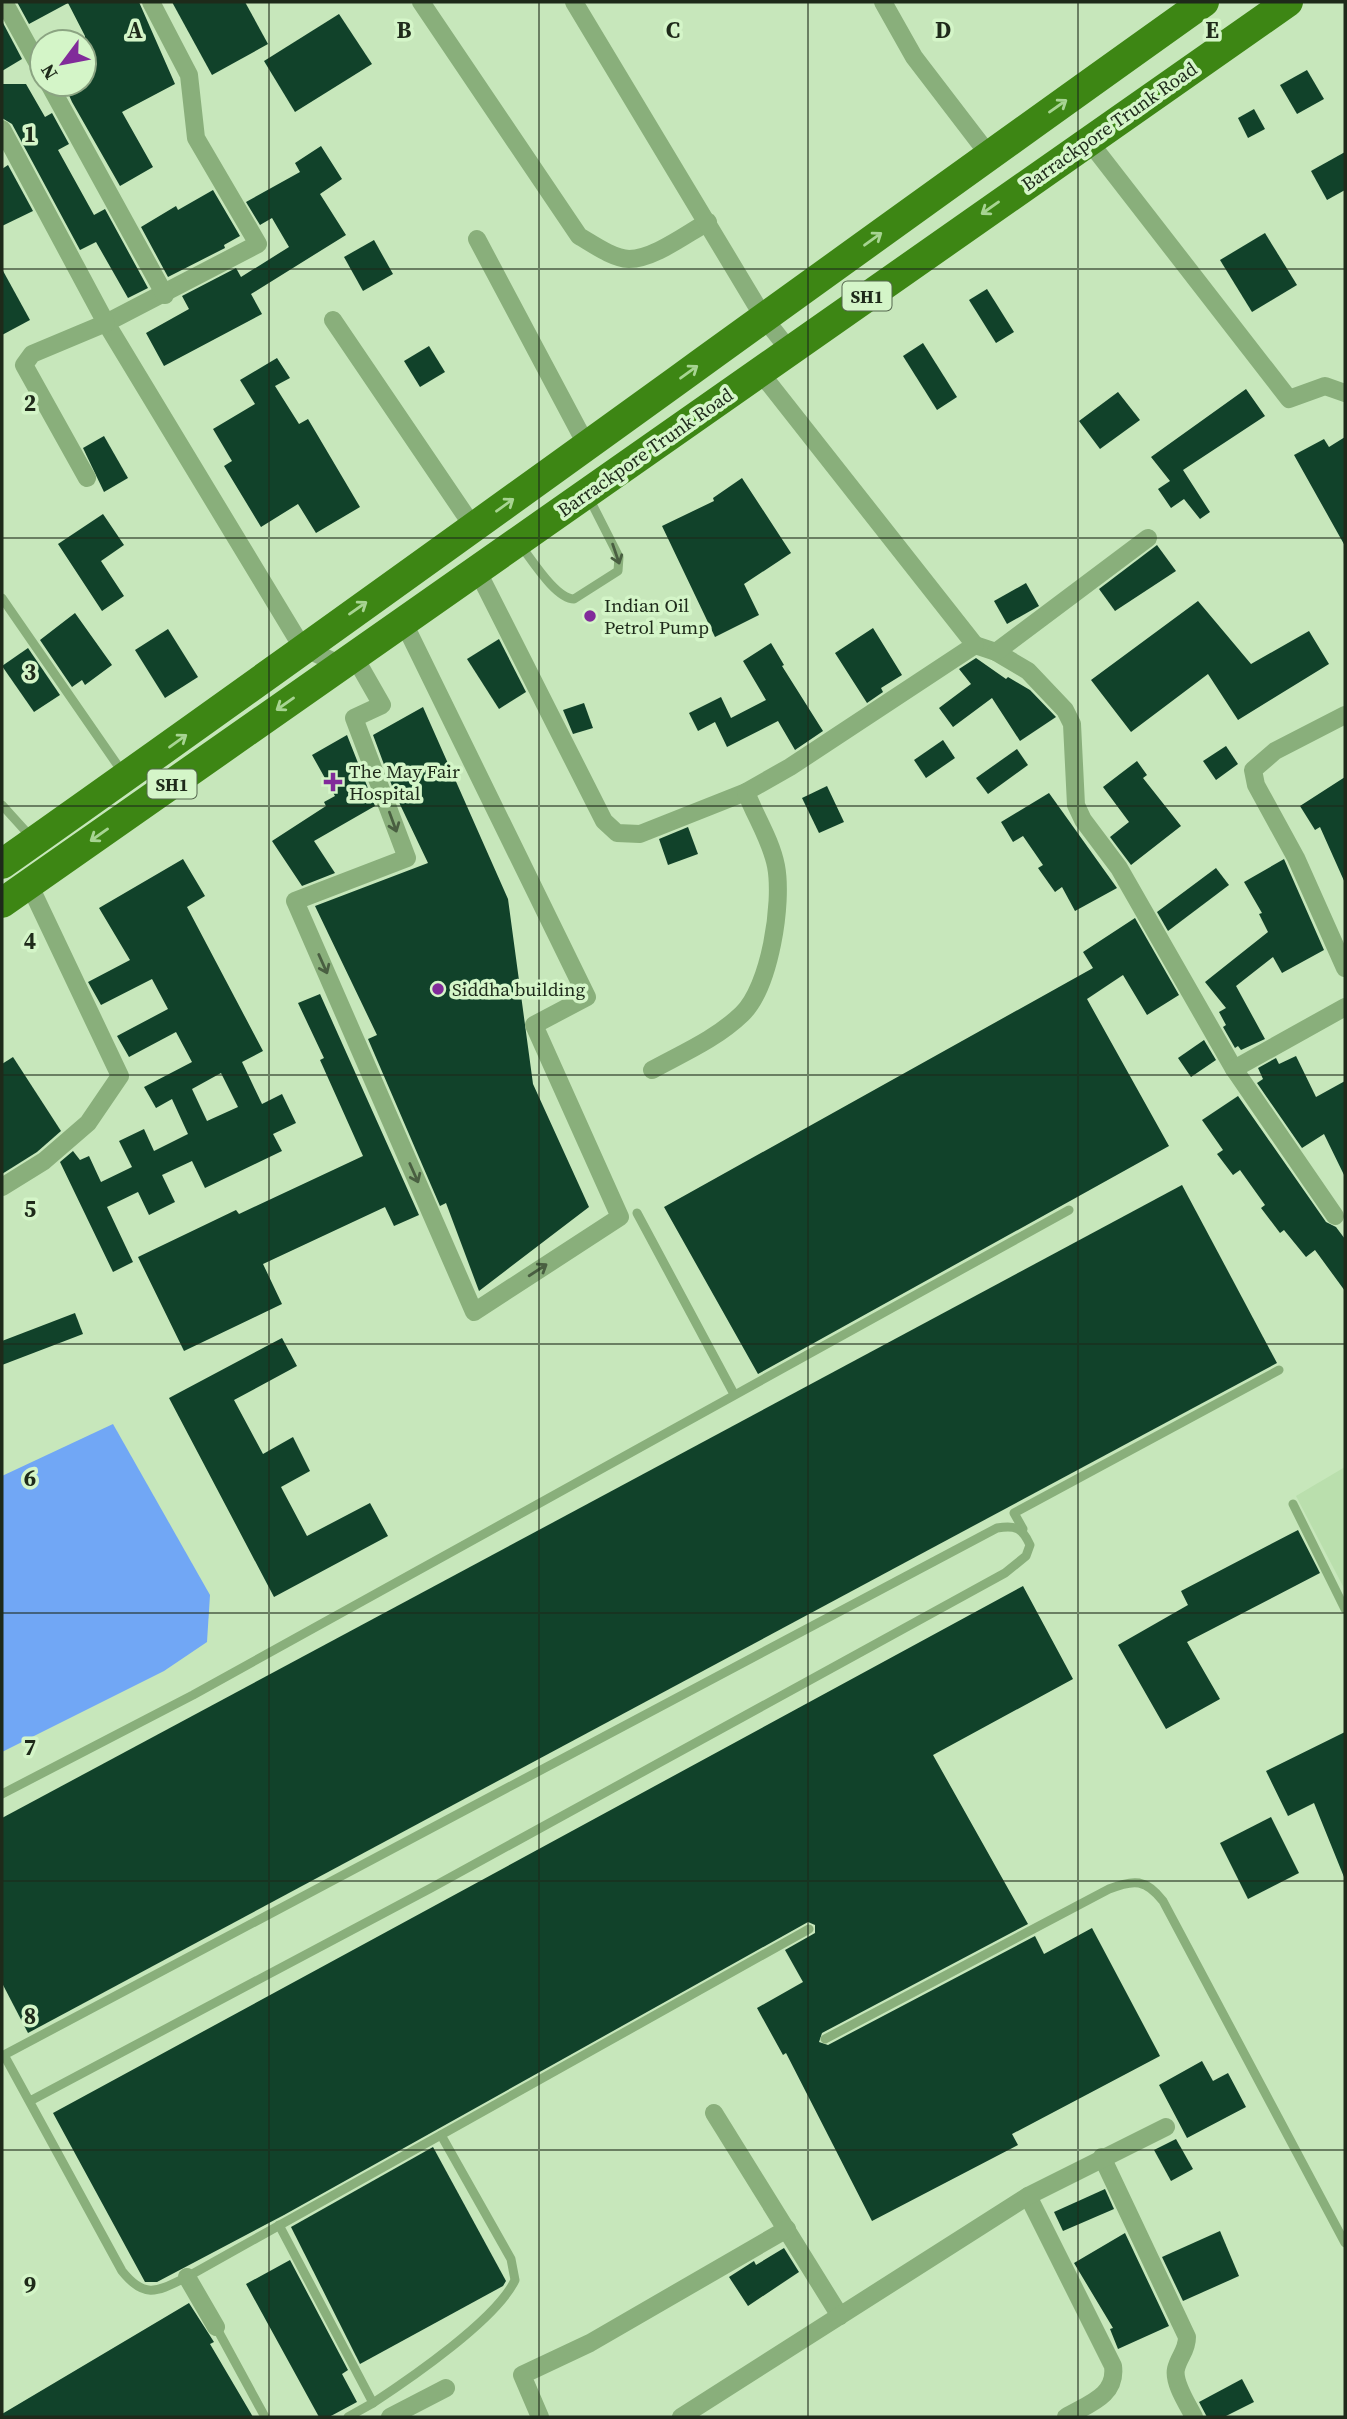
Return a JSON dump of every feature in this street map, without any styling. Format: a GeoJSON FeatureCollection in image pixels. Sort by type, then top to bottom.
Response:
{"type":"FeatureCollection","features":[{"type":"Feature","properties":{"kind":"main road","name":"Barrackpore Trunk Road"},"geometry":{"type":"LineString","coordinates":[[2,864],[127,777],[302,647],[474,527],[1204,2]]}},
{"type":"Feature","properties":{"kind":"main road","name":"Barrackpore Trunk Road"},"geometry":{"type":"LineString","coordinates":[[2,903],[1288,2]]}},
{"type":"Feature","properties":{"kind":"street"},"geometry":{"type":"LineString","coordinates":[[4,2],[28,46]]}},
{"type":"Feature","properties":{"kind":"street"},"geometry":{"type":"LineString","coordinates":[[88,478],[24,365],[32,354],[165,295],[258,244],[196,138],[189,75],[151,2]]}},
{"type":"Feature","properties":{"kind":"street"},"geometry":{"type":"LineString","coordinates":[[421,2],[579,236],[605,251],[629,259],[654,251],[708,222]]}},
{"type":"Feature","properties":{"kind":"street"},"geometry":{"type":"LineString","coordinates":[[574,2],[764,318],[790,351]]}},
{"type":"Feature","properties":{"kind":"street"},"geometry":{"type":"LineString","coordinates":[[883,2],[914,57],[989,155]]}},
{"type":"Feature","properties":{"kind":"street"},"geometry":{"type":"LineString","coordinates":[[57,98],[165,295]]}},
{"type":"Feature","properties":{"kind":"street"},"geometry":{"type":"LineString","coordinates":[[2,129],[106,323],[302,647],[348,660],[382,705],[354,718],[407,858],[295,901],[474,1312],[620,1217],[534,1025],[587,997],[403,621]]}},
{"type":"Feature","properties":{"kind":"street"},"geometry":{"type":"LineString","coordinates":[[1088,140],[1289,399],[1325,386],[1345,393]]}},
{"type":"Feature","properties":{"kind":"street"},"geometry":{"type":"LineString","coordinates":[[477,239],[587,446]]}},
{"type":"Feature","properties":{"kind":"street"},"geometry":{"type":"LineString","coordinates":[[333,320],[474,527]]}},
{"type":"Feature","properties":{"kind":"street"},"geometry":{"type":"LineString","coordinates":[[760,372],[975,645],[996,652],[1027,671],[1065,710],[1072,724],[1076,805],[1093,836],[1119,868],[1234,1069],[1335,1216]]}},
{"type":"Feature","properties":{"kind":"street"},"geometry":{"type":"LineString","coordinates":[[996,652],[1148,538]]}},
{"type":"Feature","properties":{"kind":"street"},"geometry":{"type":"LineString","coordinates":[[477,570],[604,821],[617,833],[640,834],[746,792],[790,767],[975,645]]}},
{"type":"Feature","properties":{"kind":"street"},"geometry":{"type":"LineString","coordinates":[[1345,715],[1275,751],[1253,770],[1256,785],[1296,858],[1345,968]]}},
{"type":"Feature","properties":{"kind":"street"},"geometry":{"type":"LineString","coordinates":[[652,1070],[721,1032],[745,1012],[765,969],[779,891],[776,864],[746,792]]}},
{"type":"Feature","properties":{"kind":"street"},"geometry":{"type":"LineString","coordinates":[[2,1187],[44,1161],[88,1123],[120,1076],[30,884]]}},
{"type":"Feature","properties":{"kind":"street"},"geometry":{"type":"LineString","coordinates":[[1234,1069],[1345,1007]]}},
{"type":"Feature","properties":{"kind":"street"},"geometry":{"type":"LineString","coordinates":[[714,2113],[840,2316]]}},
{"type":"Feature","properties":{"kind":"street"},"geometry":{"type":"LineString","coordinates":[[681,2417],[1028,2196],[1166,2127]]}},
{"type":"Feature","properties":{"kind":"street"},"geometry":{"type":"LineString","coordinates":[[1102,2157],[1187,2337],[1187,2348],[1176,2369],[1177,2382],[1194,2417]]}},
{"type":"Feature","properties":{"kind":"street"},"geometry":{"type":"LineString","coordinates":[[1028,2196],[1113,2366],[1115,2381],[1108,2392],[1066,2417]]}},
{"type":"Feature","properties":{"kind":"street"},"geometry":{"type":"LineString","coordinates":[[540,2417],[522,2375],[590,2343],[787,2229]]}},
{"type":"Feature","properties":{"kind":"street"},"geometry":{"type":"LineString","coordinates":[[187,2277],[216,2327]]}},
{"type":"Feature","properties":{"kind":"street"},"geometry":{"type":"LineString","coordinates":[[390,2417],[446,2388]]}},
{"type":"Feature","properties":{"kind":"lane"},"geometry":{"type":"LineString","coordinates":[[518,541],[558,592],[568,599],[610,578],[618,571],[620,558],[587,493]]}},
{"type":"Feature","properties":{"kind":"lane"},"geometry":{"type":"LineString","coordinates":[[2,598],[127,777]]}},
{"type":"Feature","properties":{"kind":"lane"},"geometry":{"type":"LineString","coordinates":[[2,805],[35,841]]}},
{"type":"Feature","properties":{"kind":"lane"},"geometry":{"type":"LineString","coordinates":[[2,1794],[193,1695],[1069,1210]]}},
{"type":"Feature","properties":{"kind":"lane"},"geometry":{"type":"LineString","coordinates":[[637,1213],[734,1394]]}},
{"type":"Feature","properties":{"kind":"lane"},"geometry":{"type":"LineString","coordinates":[[30,2101],[431,1888],[1005,1573],[1026,1556],[1030,1545],[1014,1513],[1279,1370]]}},
{"type":"Feature","properties":{"kind":"lane"},"geometry":{"type":"LineString","coordinates":[[1293,1504],[1345,1609]]}},
{"type":"Feature","properties":{"kind":"lane"},"geometry":{"type":"LineString","coordinates":[[809,1929],[162,2289],[139,2289],[131,2282],[3,2054],[997,1528],[1012,1525],[1024,1531]]}},
{"type":"Feature","properties":{"kind":"lane"},"geometry":{"type":"LineString","coordinates":[[825,2039],[1109,1889],[1127,1881],[1140,1881],[1152,1887],[1163,1901],[1345,2243]]}},
{"type":"Feature","properties":{"kind":"lane"},"geometry":{"type":"LineString","coordinates":[[348,2417],[373,2403],[450,2347],[502,2301],[515,2280],[511,2259],[441,2135]]}},
{"type":"Feature","properties":{"kind":"lane"},"geometry":{"type":"LineString","coordinates":[[279,2225],[373,2403]]}},
{"type":"Feature","properties":{"kind":"lane"},"geometry":{"type":"LineString","coordinates":[[216,2327],[265,2417]]}},
{"type":"Feature","properties":{"kind":"shaded area"},"geometry":{"type":"Polygon","coordinates":[[[1345,1467],[1345,1590],[1296,1496],[1345,1467]]]}},
{"type":"Feature","properties":{"kind":"water"},"geometry":{"type":"Polygon","coordinates":[[[113,1424],[210,1595],[207,1642],[164,1671],[2,1752],[2,1476],[113,1424]]]}},
{"type":"Feature","properties":{"kind":"building"},"geometry":{"type":"Polygon","coordinates":[[[17,2],[139,2],[175,84],[122,112],[153,167],[120,186],[70,98],[98,98],[98,28],[81,28],[68,3],[29,24],[17,2]]]}},
{"type":"Feature","properties":{"kind":"building"},"geometry":{"type":"Polygon","coordinates":[[[172,2],[245,2],[268,44],[212,75],[172,2]]]}},
{"type":"Feature","properties":{"kind":"building"},"geometry":{"type":"Polygon","coordinates":[[[339,14],[372,64],[295,112],[264,61],[339,14]]]}},
{"type":"Feature","properties":{"kind":"building"},"geometry":{"type":"Polygon","coordinates":[[[2,21],[22,59],[2,71],[2,21]]]}},
{"type":"Feature","properties":{"kind":"building"},"geometry":{"type":"Polygon","coordinates":[[[1307,70],[1324,99],[1297,114],[1280,85],[1307,70]]]}},
{"type":"Feature","properties":{"kind":"building"},"geometry":{"type":"Polygon","coordinates":[[[2,84],[26,84],[28,98],[34,98],[45,117],[52,113],[69,144],[58,150],[94,215],[105,209],[148,288],[128,298],[96,242],[80,250],[12,124],[2,118],[2,84]]]}},
{"type":"Feature","properties":{"kind":"building"},"geometry":{"type":"Polygon","coordinates":[[[1254,109],[1265,129],[1248,138],[1238,118],[1254,109]]]}},
{"type":"Feature","properties":{"kind":"building"},"geometry":{"type":"Polygon","coordinates":[[[321,146],[342,179],[320,194],[346,235],[251,294],[262,314],[164,366],[146,333],[189,309],[182,296],[236,268],[241,277],[289,247],[272,218],[260,225],[246,202],[300,172],[295,163],[321,146]]]}},
{"type":"Feature","properties":{"kind":"building"},"geometry":{"type":"Polygon","coordinates":[[[1345,152],[1345,190],[1327,200],[1311,171],[1345,152]]]}},
{"type":"Feature","properties":{"kind":"building"},"geometry":{"type":"Polygon","coordinates":[[[8,165],[33,211],[2,226],[2,169],[8,165]]]}},
{"type":"Feature","properties":{"kind":"building"},"geometry":{"type":"Polygon","coordinates":[[[213,190],[240,236],[224,245],[225,248],[168,277],[141,227],[176,206],[178,210],[213,190]]]}},
{"type":"Feature","properties":{"kind":"building"},"geometry":{"type":"Polygon","coordinates":[[[1265,233],[1297,285],[1252,312],[1220,260],[1265,233]]]}},
{"type":"Feature","properties":{"kind":"building"},"geometry":{"type":"Polygon","coordinates":[[[374,240],[393,274],[363,291],[344,257],[374,240]]]}},
{"type":"Feature","properties":{"kind":"building"},"geometry":{"type":"Polygon","coordinates":[[[2,269],[30,320],[2,335],[2,269]]]}},
{"type":"Feature","properties":{"kind":"building"},"geometry":{"type":"Polygon","coordinates":[[[987,289],[1014,332],[996,343],[969,300],[987,289]]]}},
{"type":"Feature","properties":{"kind":"building"},"geometry":{"type":"Polygon","coordinates":[[[923,343],[957,397],[937,410],[903,356],[923,343]]]}},
{"type":"Feature","properties":{"kind":"building"},"geometry":{"type":"Polygon","coordinates":[[[429,346],[445,372],[420,387],[404,361],[429,346]]]}},
{"type":"Feature","properties":{"kind":"building"},"geometry":{"type":"Polygon","coordinates":[[[277,358],[290,378],[275,386],[299,424],[308,419],[360,507],[316,533],[298,504],[261,527],[224,466],[232,461],[213,429],[255,404],[240,380],[277,358]]]}},
{"type":"Feature","properties":{"kind":"building"},"geometry":{"type":"Polygon","coordinates":[[[1246,389],[1265,416],[1183,470],[1210,512],[1200,519],[1184,499],[1171,508],[1158,489],[1170,481],[1151,457],[1246,389]]]}},
{"type":"Feature","properties":{"kind":"building"},"geometry":{"type":"Polygon","coordinates":[[[1118,392],[1140,420],[1100,449],[1079,421],[1118,392]]]}},
{"type":"Feature","properties":{"kind":"building"},"geometry":{"type":"Polygon","coordinates":[[[104,436],[128,478],[104,492],[83,448],[104,436]]]}},
{"type":"Feature","properties":{"kind":"building"},"geometry":{"type":"Polygon","coordinates":[[[1345,437],[1345,546],[1294,455],[1324,439],[1329,447],[1345,437]]]}},
{"type":"Feature","properties":{"kind":"building"},"geometry":{"type":"Polygon","coordinates":[[[742,478],[791,553],[744,584],[759,615],[715,637],[662,526],[714,501],[713,498],[742,478]]]}},
{"type":"Feature","properties":{"kind":"building"},"geometry":{"type":"Polygon","coordinates":[[[103,514],[124,545],[101,561],[124,596],[102,611],[58,544],[103,514]]]}},
{"type":"Feature","properties":{"kind":"building"},"geometry":{"type":"Polygon","coordinates":[[[1157,545],[1176,571],[1115,611],[1099,589],[1157,545]]]}},
{"type":"Feature","properties":{"kind":"building"},"geometry":{"type":"Polygon","coordinates":[[[1026,583],[1039,606],[1007,624],[994,601],[1026,583]]]}},
{"type":"Feature","properties":{"kind":"building"},"geometry":{"type":"Polygon","coordinates":[[[1198,601],[1251,664],[1309,631],[1329,664],[1238,720],[1208,674],[1131,732],[1091,680],[1198,601]]]}},
{"type":"Feature","properties":{"kind":"building"},"geometry":{"type":"Polygon","coordinates":[[[75,613],[112,665],[85,685],[82,680],[72,687],[40,640],[75,613]]]}},
{"type":"Feature","properties":{"kind":"building"},"geometry":{"type":"Polygon","coordinates":[[[873,628],[902,675],[881,688],[883,692],[867,703],[835,653],[873,628]]]}},
{"type":"Feature","properties":{"kind":"building"},"geometry":{"type":"Polygon","coordinates":[[[168,629],[198,677],[165,698],[135,650],[168,629]]]}},
{"type":"Feature","properties":{"kind":"building"},"geometry":{"type":"Polygon","coordinates":[[[499,639],[526,692],[499,709],[467,659],[499,639]]]}},
{"type":"Feature","properties":{"kind":"building"},"geometry":{"type":"Polygon","coordinates":[[[771,643],[784,665],[782,666],[823,731],[795,750],[778,721],[727,747],[715,722],[698,731],[689,713],[721,697],[731,718],[766,700],[743,661],[771,643]]]}},
{"type":"Feature","properties":{"kind":"building"},"geometry":{"type":"Polygon","coordinates":[[[28,648],[60,695],[34,712],[2,666],[28,648]]]}},
{"type":"Feature","properties":{"kind":"building"},"geometry":{"type":"Polygon","coordinates":[[[976,658],[1006,679],[1008,677],[1030,690],[1056,717],[1020,741],[992,698],[953,727],[939,708],[971,684],[959,669],[976,658]]]}},
{"type":"Feature","properties":{"kind":"building"},"geometry":{"type":"Polygon","coordinates":[[[584,703],[593,728],[573,734],[563,710],[584,703]]]}},
{"type":"Feature","properties":{"kind":"building","name":"Siddha building"},"geometry":{"type":"Polygon","coordinates":[[[423,707],[508,899],[533,1084],[589,1207],[479,1291],[446,1203],[440,1206],[368,1039],[377,1035],[315,906],[428,863],[395,794],[373,735],[423,707]]]}},
{"type":"Feature","properties":{"kind":"building"},"geometry":{"type":"Polygon","coordinates":[[[347,735],[375,806],[314,841],[335,873],[302,886],[272,841],[326,806],[324,802],[335,796],[312,755],[347,735]]]}},
{"type":"Feature","properties":{"kind":"building"},"geometry":{"type":"Polygon","coordinates":[[[943,740],[955,758],[926,778],[914,760],[943,740]]]}},
{"type":"Feature","properties":{"kind":"building"},"geometry":{"type":"Polygon","coordinates":[[[1226,746],[1238,764],[1216,780],[1203,761],[1226,746]]]}},
{"type":"Feature","properties":{"kind":"building"},"geometry":{"type":"Polygon","coordinates":[[[1017,749],[1028,765],[988,794],[976,778],[1017,749]]]}},
{"type":"Feature","properties":{"kind":"building"},"geometry":{"type":"Polygon","coordinates":[[[1137,761],[1147,775],[1143,778],[1181,826],[1131,865],[1110,837],[1129,822],[1103,787],[1137,761]]]}},
{"type":"Feature","properties":{"kind":"building"},"geometry":{"type":"Polygon","coordinates":[[[1345,777],[1345,883],[1320,827],[1315,830],[1300,806],[1345,777]]]}},
{"type":"Feature","properties":{"kind":"building"},"geometry":{"type":"Polygon","coordinates":[[[827,786],[844,822],[819,833],[802,798],[827,786]]]}},
{"type":"Feature","properties":{"kind":"building"},"geometry":{"type":"Polygon","coordinates":[[[1049,793],[1117,888],[1075,911],[1062,887],[1055,892],[1038,868],[1043,865],[1023,836],[1013,842],[1001,822],[1049,793]]]}},
{"type":"Feature","properties":{"kind":"building"},"geometry":{"type":"Polygon","coordinates":[[[688,827],[698,854],[668,865],[659,839],[688,827]]]}},
{"type":"Feature","properties":{"kind":"building"},"geometry":{"type":"Polygon","coordinates":[[[183,859],[205,896],[187,907],[263,1051],[242,1062],[262,1104],[282,1094],[296,1123],[273,1134],[282,1151],[205,1188],[192,1161],[162,1175],[175,1202],[149,1215],[138,1192],[107,1207],[133,1262],[113,1272],[60,1162],[73,1151],[80,1160],[89,1156],[101,1182],[132,1167],[119,1141],[144,1129],[154,1151],[188,1134],[172,1099],[156,1108],[144,1087],[192,1062],[176,1032],[129,1057],[117,1036],[168,1009],[152,979],[101,1005],[88,982],[130,960],[99,908],[183,859]],[[221,1073],[192,1089],[207,1121],[238,1107],[221,1073]]]}},
{"type":"Feature","properties":{"kind":"building"},"geometry":{"type":"Polygon","coordinates":[[[1284,859],[1324,950],[1282,973],[1273,957],[1236,986],[1265,1039],[1241,1050],[1238,1046],[1235,1048],[1223,1027],[1226,1025],[1219,1012],[1226,1008],[1205,982],[1268,932],[1259,914],[1262,913],[1244,882],[1284,859]]]}},
{"type":"Feature","properties":{"kind":"building"},"geometry":{"type":"Polygon","coordinates":[[[1216,868],[1229,885],[1168,931],[1157,912],[1216,868]]]}},
{"type":"Feature","properties":{"kind":"building"},"geometry":{"type":"Polygon","coordinates":[[[1135,918],[1179,995],[1147,1015],[1123,975],[1087,999],[1169,1146],[758,1374],[664,1207],[1093,968],[1083,952],[1135,918]]]}},
{"type":"Feature","properties":{"kind":"building"},"geometry":{"type":"Polygon","coordinates":[[[320,994],[419,1215],[394,1226],[385,1207],[263,1264],[282,1304],[184,1351],[138,1257],[236,1210],[239,1214],[363,1156],[320,1060],[324,1058],[298,1003],[320,994]]]}},
{"type":"Feature","properties":{"kind":"building"},"geometry":{"type":"Polygon","coordinates":[[[1204,1040],[1216,1060],[1191,1077],[1178,1058],[1204,1040]]]}},
{"type":"Feature","properties":{"kind":"building"},"geometry":{"type":"Polygon","coordinates":[[[1296,1056],[1316,1097],[1345,1081],[1345,1177],[1324,1134],[1302,1148],[1257,1083],[1263,1079],[1258,1068],[1276,1058],[1279,1064],[1296,1056]]]}},
{"type":"Feature","properties":{"kind":"building"},"geometry":{"type":"Polygon","coordinates":[[[13,1057],[61,1131],[37,1152],[2,1174],[2,1064],[13,1057]]]}},
{"type":"Feature","properties":{"kind":"building"},"geometry":{"type":"Polygon","coordinates":[[[1238,1096],[1326,1222],[1336,1227],[1345,1239],[1345,1291],[1315,1250],[1306,1257],[1284,1230],[1280,1233],[1261,1208],[1265,1205],[1240,1170],[1233,1175],[1217,1154],[1223,1150],[1202,1120],[1238,1096]]]}},
{"type":"Feature","properties":{"kind":"building"},"geometry":{"type":"Polygon","coordinates":[[[1182,1185],[1277,1363],[28,2033],[2,1983],[2,1818],[1182,1185]]]}},
{"type":"Feature","properties":{"kind":"building"},"geometry":{"type":"Polygon","coordinates":[[[75,1313],[83,1334],[2,1365],[2,1341],[75,1313]]]}},
{"type":"Feature","properties":{"kind":"building"},"geometry":{"type":"Polygon","coordinates":[[[282,1338],[297,1366],[234,1400],[263,1454],[293,1437],[310,1471],[281,1487],[307,1536],[370,1503],[388,1536],[274,1597],[169,1398],[282,1338]]]}},
{"type":"Feature","properties":{"kind":"building"},"geometry":{"type":"Polygon","coordinates":[[[1298,1530],[1320,1573],[1187,1642],[1220,1699],[1166,1729],[1118,1645],[1188,1605],[1181,1591],[1298,1530]]]}},
{"type":"Feature","properties":{"kind":"building"},"geometry":{"type":"Polygon","coordinates":[[[1023,1586],[1073,1679],[933,1755],[1028,1924],[822,2033],[819,2042],[828,2045],[1035,1936],[1044,1954],[1092,1928],[1160,2056],[1012,2134],[1018,2145],[872,2221],[786,2053],[783,2055],[757,2008],[803,1982],[785,1950],[815,1933],[815,1925],[808,1922],[284,2215],[157,2282],[145,2282],[53,2113],[1023,1586]]]}},
{"type":"Feature","properties":{"kind":"building"},"geometry":{"type":"Polygon","coordinates":[[[1345,1732],[1344,1877],[1314,1803],[1288,1816],[1266,1771],[1345,1732]]]}},
{"type":"Feature","properties":{"kind":"building"},"geometry":{"type":"Polygon","coordinates":[[[1271,1817],[1299,1873],[1248,1899],[1220,1843],[1271,1817]]]}},
{"type":"Feature","properties":{"kind":"building"},"geometry":{"type":"Polygon","coordinates":[[[1202,2061],[1213,2081],[1228,2073],[1246,2107],[1187,2138],[1159,2085],[1202,2061]]]}},
{"type":"Feature","properties":{"kind":"building"},"geometry":{"type":"Polygon","coordinates":[[[1176,2139],[1193,2169],[1171,2181],[1154,2150],[1176,2139]]]}},
{"type":"Feature","properties":{"kind":"building"},"geometry":{"type":"Polygon","coordinates":[[[433,2147],[506,2281],[503,2286],[360,2364],[291,2227],[433,2147]]]}},
{"type":"Feature","properties":{"kind":"building"},"geometry":{"type":"Polygon","coordinates":[[[1105,2189],[1114,2209],[1063,2231],[1054,2212],[1105,2189]]]}},
{"type":"Feature","properties":{"kind":"building"},"geometry":{"type":"Polygon","coordinates":[[[1220,2231],[1239,2276],[1183,2301],[1162,2257],[1220,2231]]]}},
{"type":"Feature","properties":{"kind":"building"},"geometry":{"type":"Polygon","coordinates":[[[1125,2233],[1169,2326],[1118,2349],[1110,2329],[1113,2328],[1074,2263],[1125,2233]]]}},
{"type":"Feature","properties":{"kind":"building"},"geometry":{"type":"Polygon","coordinates":[[[784,2248],[799,2272],[748,2306],[729,2277],[754,2261],[756,2265],[784,2248]]]}},
{"type":"Feature","properties":{"kind":"building"},"geometry":{"type":"Polygon","coordinates":[[[290,2260],[348,2370],[342,2374],[357,2402],[329,2417],[319,2417],[246,2284],[290,2260]]]}},
{"type":"Feature","properties":{"kind":"building"},"geometry":{"type":"Polygon","coordinates":[[[189,2303],[214,2342],[210,2344],[253,2417],[2,2417],[2,2414],[189,2303]]]}},
{"type":"Feature","properties":{"kind":"building"},"geometry":{"type":"Polygon","coordinates":[[[1242,2379],[1254,2402],[1224,2417],[1207,2417],[1199,2402],[1242,2379]]]}},
{"type":"Feature","properties":{"kind":"place","name":"Indian Oil Petrol Pump"},"geometry":{"type":"Point","coordinates":[590,616]}},
{"type":"Feature","properties":{"kind":"place","name":"The May Fair Hospital"},"geometry":{"type":"Point","coordinates":[333,782]}},
{"type":"Feature","properties":{"kind":"place","name":"Siddha building"},"geometry":{"type":"Point","coordinates":[438,989]}}]}
